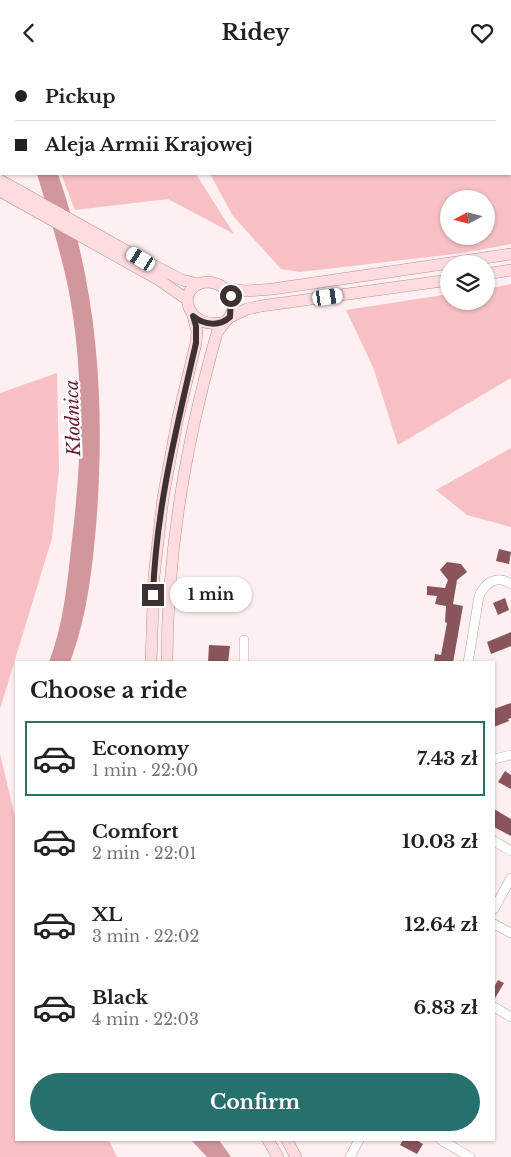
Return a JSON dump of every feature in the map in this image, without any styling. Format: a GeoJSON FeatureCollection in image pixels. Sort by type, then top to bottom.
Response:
{"type":"FeatureCollection","features":[{"type":"Feature","properties":{"kind":"main road"},"geometry":{"type":"LineString","coordinates":[[0,180],[7,191],[114,249],[198,285]]}},
{"type":"Feature","properties":{"kind":"main road"},"geometry":{"type":"LineString","coordinates":[[114,249],[188,300]]}},
{"type":"Feature","properties":{"kind":"main road"},"geometry":{"type":"LineString","coordinates":[[151,661],[158,535],[168,461],[196,343],[196,326],[188,300],[189,294],[198,285],[210,282],[228,289],[246,291],[273,289],[511,254]]}},
{"type":"Feature","properties":{"kind":"main road"},"geometry":{"type":"LineString","coordinates":[[495,273],[511,270]]}},
{"type":"Feature","properties":{"kind":"main road"},"geometry":{"type":"LineString","coordinates":[[193,316],[207,323],[227,319],[247,309],[261,306],[440,281]]}},
{"type":"Feature","properties":{"kind":"main road"},"geometry":{"type":"LineString","coordinates":[[167,661],[170,575],[184,466],[215,339],[227,319],[232,302],[228,289]]}},
{"type":"Feature","properties":{"kind":"main road"},"geometry":{"type":"LineString","coordinates":[[269,1141],[278,1157]]}},
{"type":"Feature","properties":{"kind":"main road"},"geometry":{"type":"LineString","coordinates":[[287,1141],[296,1157]]}},
{"type":"Feature","properties":{"kind":"street"},"geometry":{"type":"LineString","coordinates":[[468,661],[479,596],[483,586],[495,580],[505,580],[511,584]]}},
{"type":"Feature","properties":{"kind":"street"},"geometry":{"type":"LineString","coordinates":[[244,640],[244,661]]}},
{"type":"Feature","properties":{"kind":"street"},"geometry":{"type":"LineString","coordinates":[[495,759],[511,755]]}},
{"type":"Feature","properties":{"kind":"street"},"geometry":{"type":"LineString","coordinates":[[495,842],[511,851]]}},
{"type":"Feature","properties":{"kind":"street"},"geometry":{"type":"LineString","coordinates":[[495,907],[511,878]]}},
{"type":"Feature","properties":{"kind":"street"},"geometry":{"type":"LineString","coordinates":[[495,925],[511,933]]}},
{"type":"Feature","properties":{"kind":"street"},"geometry":{"type":"LineString","coordinates":[[495,1008],[511,1017]]}},
{"type":"Feature","properties":{"kind":"street"},"geometry":{"type":"LineString","coordinates":[[350,1157],[358,1141]]}},
{"type":"Feature","properties":{"kind":"street"},"geometry":{"type":"LineString","coordinates":[[442,1141],[470,1157]]}},
{"type":"Feature","properties":{"kind":"shaded area"},"geometry":{"type":"Polygon","coordinates":[[[37,175],[58,175],[71,216],[90,300],[98,384],[99,470],[94,551],[89,589],[81,626],[70,661],[49,661],[58,634],[68,577],[78,483],[80,417],[77,352],[73,319],[68,287],[54,230],[37,175]]]}},
{"type":"Feature","properties":{"kind":"shaded area"},"geometry":{"type":"Polygon","coordinates":[[[61,175],[197,175],[234,234],[168,199],[75,210],[61,175]]]}},
{"type":"Feature","properties":{"kind":"shaded area"},"geometry":{"type":"Polygon","coordinates":[[[211,175],[511,175],[511,244],[463,253],[300,272],[281,269],[233,216],[211,175]]]}},
{"type":"Feature","properties":{"kind":"shaded area"},"geometry":{"type":"Polygon","coordinates":[[[511,284],[511,378],[398,445],[373,367],[346,310],[440,295],[440,310],[495,310],[495,287],[511,284]]]}},
{"type":"Feature","properties":{"kind":"shaded area"},"geometry":{"type":"Polygon","coordinates":[[[57,373],[59,469],[52,538],[0,709],[0,393],[57,373]]]}},
{"type":"Feature","properties":{"kind":"shaded area"},"geometry":{"type":"Polygon","coordinates":[[[511,448],[511,527],[467,515],[436,490],[511,448]]]}},
{"type":"Feature","properties":{"kind":"shaded area"},"geometry":{"type":"Polygon","coordinates":[[[0,754],[15,817],[15,1141],[109,1141],[117,1157],[0,1157],[0,754]]]}},
{"type":"Feature","properties":{"kind":"shaded area"},"geometry":{"type":"Polygon","coordinates":[[[192,1141],[220,1141],[231,1157],[207,1157],[192,1141]]]}},
{"type":"Feature","properties":{"kind":"building"},"geometry":{"type":"Polygon","coordinates":[[[499,549],[511,552],[509,564],[496,561],[499,549]]]}},
{"type":"Feature","properties":{"kind":"building"},"geometry":{"type":"Polygon","coordinates":[[[447,562],[461,564],[467,572],[457,580],[453,604],[463,606],[453,661],[434,661],[435,654],[441,655],[447,623],[445,622],[446,606],[435,604],[437,596],[427,595],[427,586],[445,588],[448,580],[440,570],[447,562]]]}},
{"type":"Feature","properties":{"kind":"building"},"geometry":{"type":"Polygon","coordinates":[[[505,598],[509,610],[498,615],[493,603],[505,598]]]}},
{"type":"Feature","properties":{"kind":"building"},"geometry":{"type":"Polygon","coordinates":[[[511,632],[511,646],[491,654],[487,642],[511,632]]]}},
{"type":"Feature","properties":{"kind":"building"},"geometry":{"type":"Polygon","coordinates":[[[209,645],[230,646],[228,661],[208,661],[209,645]]]}},
{"type":"Feature","properties":{"kind":"building"},"geometry":{"type":"Polygon","coordinates":[[[511,703],[511,718],[508,719],[509,721],[495,727],[495,709],[511,703]]]}},
{"type":"Feature","properties":{"kind":"building"},"geometry":{"type":"Polygon","coordinates":[[[505,771],[511,775],[511,789],[498,782],[505,771]]]}},
{"type":"Feature","properties":{"kind":"building"},"geometry":{"type":"Polygon","coordinates":[[[495,810],[511,819],[511,836],[495,828],[495,810]]]}},
{"type":"Feature","properties":{"kind":"building"},"geometry":{"type":"Polygon","coordinates":[[[498,980],[504,983],[495,998],[495,985],[498,980]]]}},
{"type":"Feature","properties":{"kind":"building"},"geometry":{"type":"Polygon","coordinates":[[[402,1141],[418,1141],[423,1144],[417,1154],[400,1145],[402,1141]]]}},
{"type":"Feature","properties":{"kind":"route"},"geometry":{"type":"LineString","coordinates":[[153,595],[162,497],[168,461],[196,343],[197,331],[193,316],[204,323],[214,324],[225,321],[230,317],[231,296]]}},
{"type":"Feature","properties":{"kind":"water label","name":"Kłodnica"},"geometry":{"type":"Point","coordinates":[73,418]}}]}
